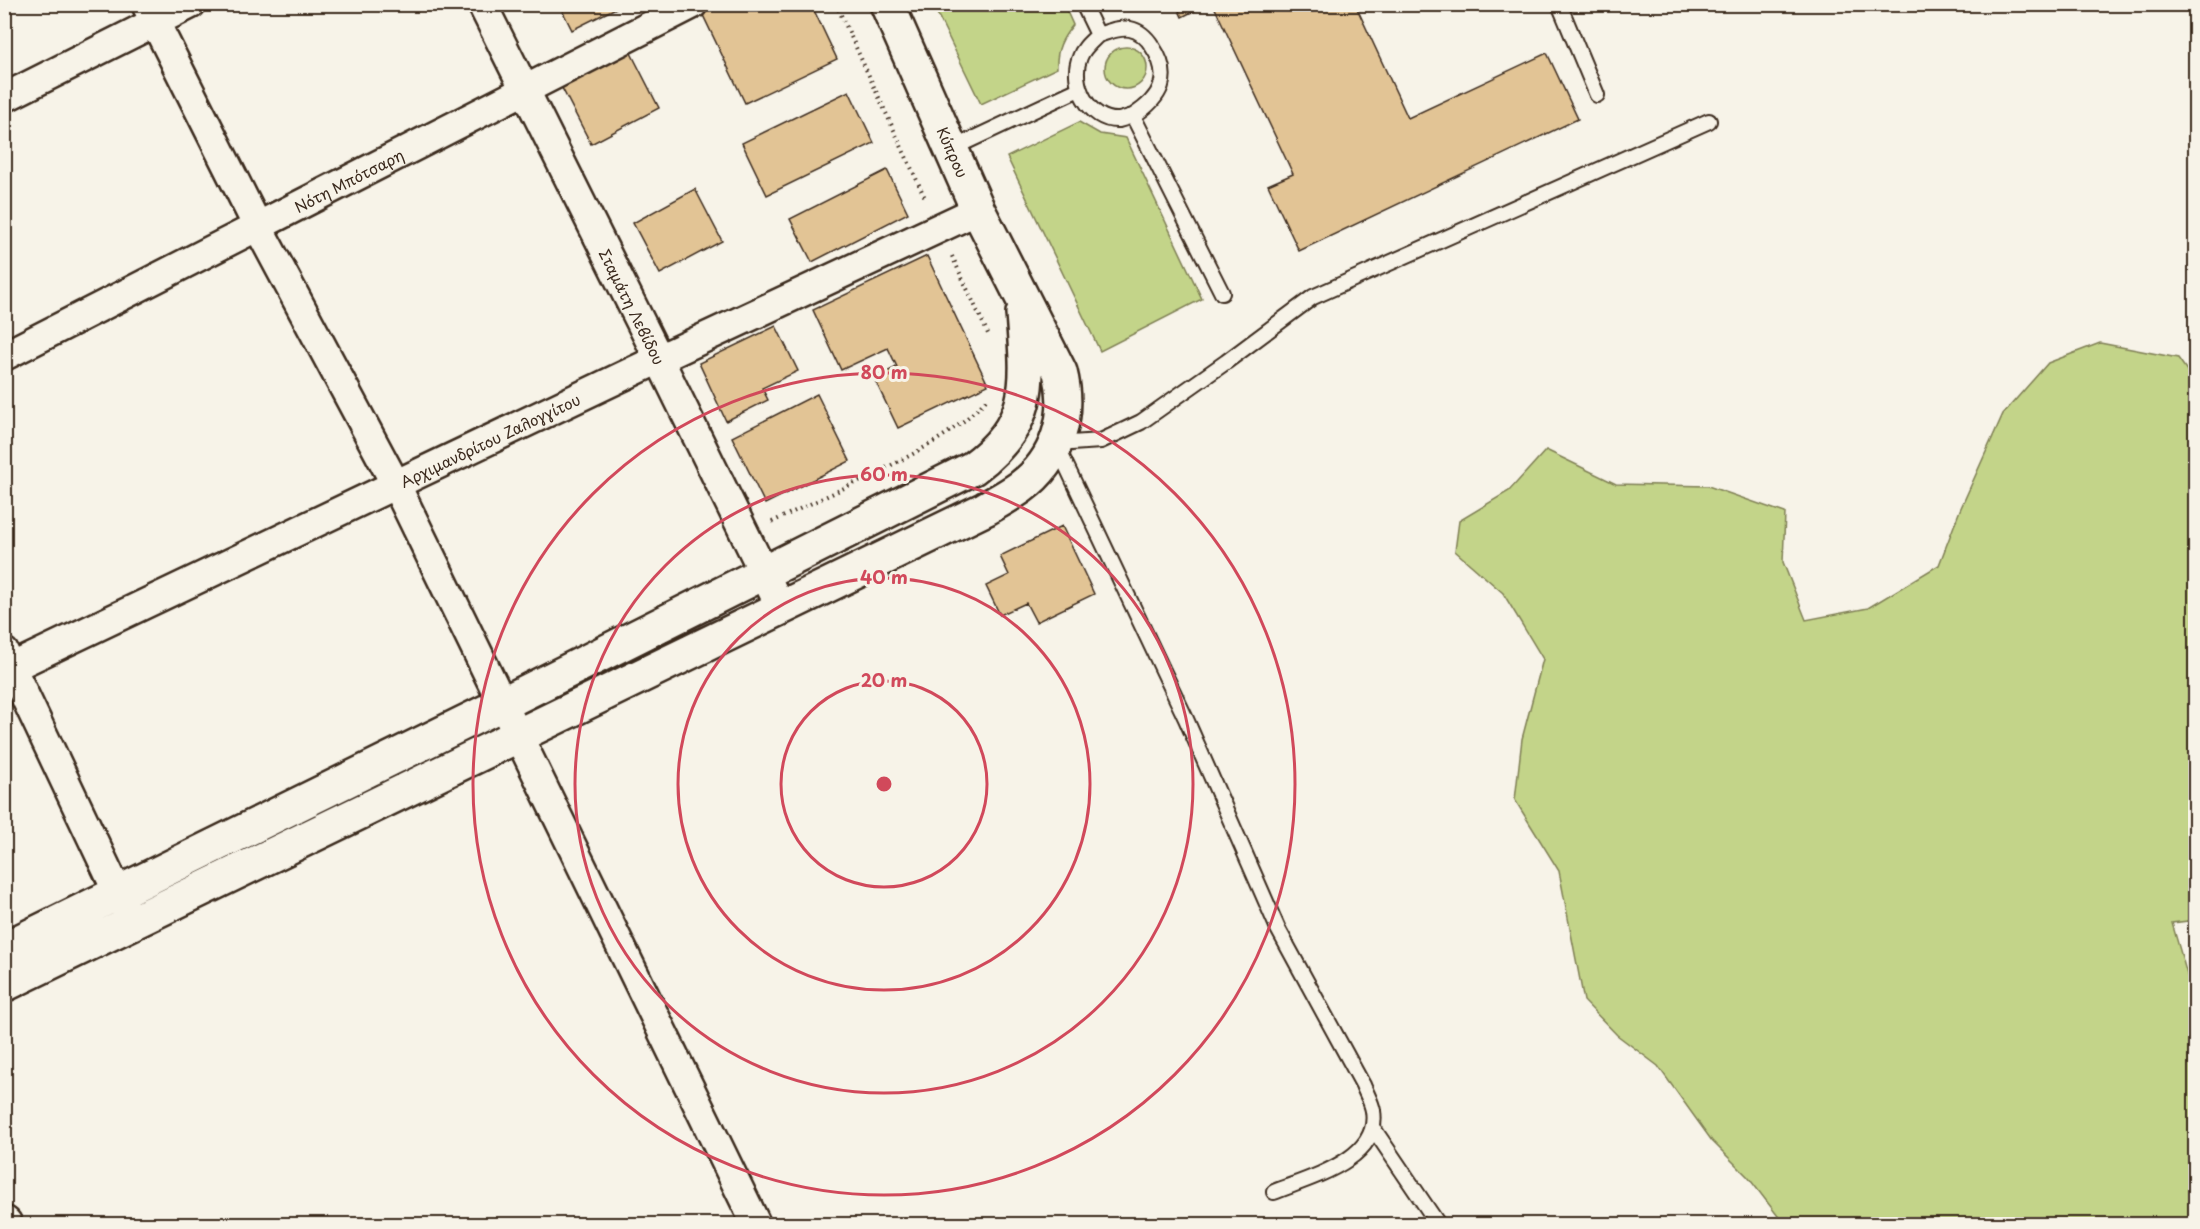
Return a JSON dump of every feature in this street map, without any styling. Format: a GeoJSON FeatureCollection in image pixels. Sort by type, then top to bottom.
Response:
{"type":"FeatureCollection","features":[{"type":"Feature","properties":{"kind":"main road","name":"Κύπρου"},"geometry":{"type":"LineString","coordinates":[[888,4],[978,210],[1060,372],[1064,415],[1061,431],[1050,453]]}},
{"type":"Feature","properties":{"kind":"main road","name":"Κύπρου"},"geometry":{"type":"LineString","coordinates":[[4,949],[955,479],[984,460],[1017,418],[1026,390],[1022,298]]}},
{"type":"Feature","properties":{"kind":"main road"},"geometry":{"type":"LineString","coordinates":[[4,985],[985,509],[1022,486],[1050,453]]}},
{"type":"Feature","properties":{"kind":"street"},"geometry":{"type":"LineString","coordinates":[[4,98],[151,14],[191,4]]}},
{"type":"Feature","properties":{"kind":"street","name":"Σταμάτη Λεβίδου"},"geometry":{"type":"LineString","coordinates":[[482,4],[781,608]]}},
{"type":"Feature","properties":{"kind":"street","name":"Νότη Μπότσαρη"},"geometry":{"type":"LineString","coordinates":[[4,356],[693,4]]}},
{"type":"Feature","properties":{"kind":"street"},"geometry":{"type":"LineString","coordinates":[[151,14],[258,227],[396,485],[756,1224]]}},
{"type":"Feature","properties":{"kind":"street","name":"Αρχιμανδρίτου Ζαλογγίτου"},"geometry":{"type":"LineString","coordinates":[[7,663],[396,485],[978,210]]}},
{"type":"Feature","properties":{"kind":"street"},"geometry":{"type":"LineString","coordinates":[[7,663],[132,924]]}},
{"type":"Feature","properties":{"kind":"lane"},"geometry":{"type":"LineString","coordinates":[[1083,4],[1098,35]]}},
{"type":"Feature","properties":{"kind":"lane"},"geometry":{"type":"LineString","coordinates":[[1559,4],[1597,94]]}},
{"type":"Feature","properties":{"kind":"lane"},"geometry":{"type":"LineString","coordinates":[[1116,29],[1130,29],[1140,33],[1158,54],[1163,68],[1162,81],[1150,105],[1133,116],[1118,120],[1099,115],[1090,108],[1079,89],[1077,72],[1080,56],[1098,35],[1116,29]]}},
{"type":"Feature","properties":{"kind":"lane"},"geometry":{"type":"LineString","coordinates":[[951,149],[1079,89]]}},
{"type":"Feature","properties":{"kind":"lane"},"geometry":{"type":"LineString","coordinates":[[1133,116],[1222,293]]}},
{"type":"Feature","properties":{"kind":"lane"},"geometry":{"type":"LineString","coordinates":[[1274,1192],[1346,1162],[1362,1147],[1373,1128],[1373,1110],[1363,1085],[1278,929],[1186,719],[1050,453],[1101,441],[1141,422],[1313,297],[1709,121]]}},
{"type":"Feature","properties":{"kind":"lane"},"geometry":{"type":"LineString","coordinates":[[1373,1128],[1438,1224]]}},
{"type":"Feature","properties":{"kind":"path"},"geometry":{"type":"LineString","coordinates":[[836,4],[993,345]]}},
{"type":"Feature","properties":{"kind":"path"},"geometry":{"type":"LineString","coordinates":[[746,535],[897,462],[931,443],[963,422],[985,400],[990,391]]}},
{"type":"Feature","properties":{"kind":"green space"},"geometry":{"type":"Polygon","coordinates":[[[933,5],[1064,5],[1073,25],[1061,45],[1057,68],[981,104],[933,5]]]}},
{"type":"Feature","properties":{"kind":"green space"},"geometry":{"type":"Polygon","coordinates":[[[1126,47],[1141,53],[1147,68],[1141,83],[1126,89],[1111,83],[1105,68],[1111,53],[1126,47]]]}},
{"type":"Feature","properties":{"kind":"green space"},"geometry":{"type":"Polygon","coordinates":[[[1079,122],[1100,134],[1126,138],[1202,299],[1100,351],[1007,157],[1079,122]]]}},
{"type":"Feature","properties":{"kind":"green space"},"geometry":{"type":"Polygon","coordinates":[[[2100,343],[2178,358],[2195,382],[2196,920],[2172,923],[2195,1002],[2195,1224],[1784,1224],[1748,1177],[1712,1141],[1658,1066],[1617,1035],[1584,1001],[1559,871],[1515,800],[1522,739],[1543,659],[1503,593],[1455,551],[1459,521],[1509,491],[1546,450],[1616,484],[1708,486],[1785,513],[1783,562],[1806,620],[1868,608],[1939,565],[1960,510],[2003,414],[2048,363],[2100,343]]]}},
{"type":"Feature","properties":{"kind":"building"},"geometry":{"type":"Polygon","coordinates":[[[559,4],[624,4],[572,30],[559,4]]]}},
{"type":"Feature","properties":{"kind":"building"},"geometry":{"type":"Polygon","coordinates":[[[715,4],[811,4],[837,59],[745,103],[701,11],[715,4]]]}},
{"type":"Feature","properties":{"kind":"building"},"geometry":{"type":"Polygon","coordinates":[[[1176,4],[1208,4],[1182,17],[1176,4]]]}},
{"type":"Feature","properties":{"kind":"building"},"geometry":{"type":"Polygon","coordinates":[[[1213,4],[1355,4],[1408,118],[1547,53],[1578,119],[1299,251],[1268,185],[1293,174],[1213,4]]]}},
{"type":"Feature","properties":{"kind":"building"},"geometry":{"type":"Polygon","coordinates":[[[630,51],[659,108],[591,144],[561,86],[630,51]]]}},
{"type":"Feature","properties":{"kind":"building"},"geometry":{"type":"Polygon","coordinates":[[[849,91],[874,143],[767,195],[742,143],[849,91]]]}},
{"type":"Feature","properties":{"kind":"building"},"geometry":{"type":"Polygon","coordinates":[[[887,170],[908,213],[812,262],[790,219],[887,170]]]}},
{"type":"Feature","properties":{"kind":"building"},"geometry":{"type":"Polygon","coordinates":[[[695,189],[722,241],[660,274],[633,223],[695,189]]]}},
{"type":"Feature","properties":{"kind":"building"},"geometry":{"type":"Polygon","coordinates":[[[927,256],[988,385],[898,428],[874,378],[897,367],[888,348],[841,370],[813,310],[927,256]]]}},
{"type":"Feature","properties":{"kind":"building"},"geometry":{"type":"Polygon","coordinates":[[[776,326],[798,371],[762,388],[768,400],[726,421],[699,363],[776,326]]]}},
{"type":"Feature","properties":{"kind":"building"},"geometry":{"type":"Polygon","coordinates":[[[817,394],[850,461],[765,504],[732,437],[817,394]]]}},
{"type":"Feature","properties":{"kind":"building"},"geometry":{"type":"Polygon","coordinates":[[[1062,526],[1094,594],[1036,622],[1026,603],[1000,615],[986,586],[1009,575],[1000,556],[1062,526]]]}}]}
